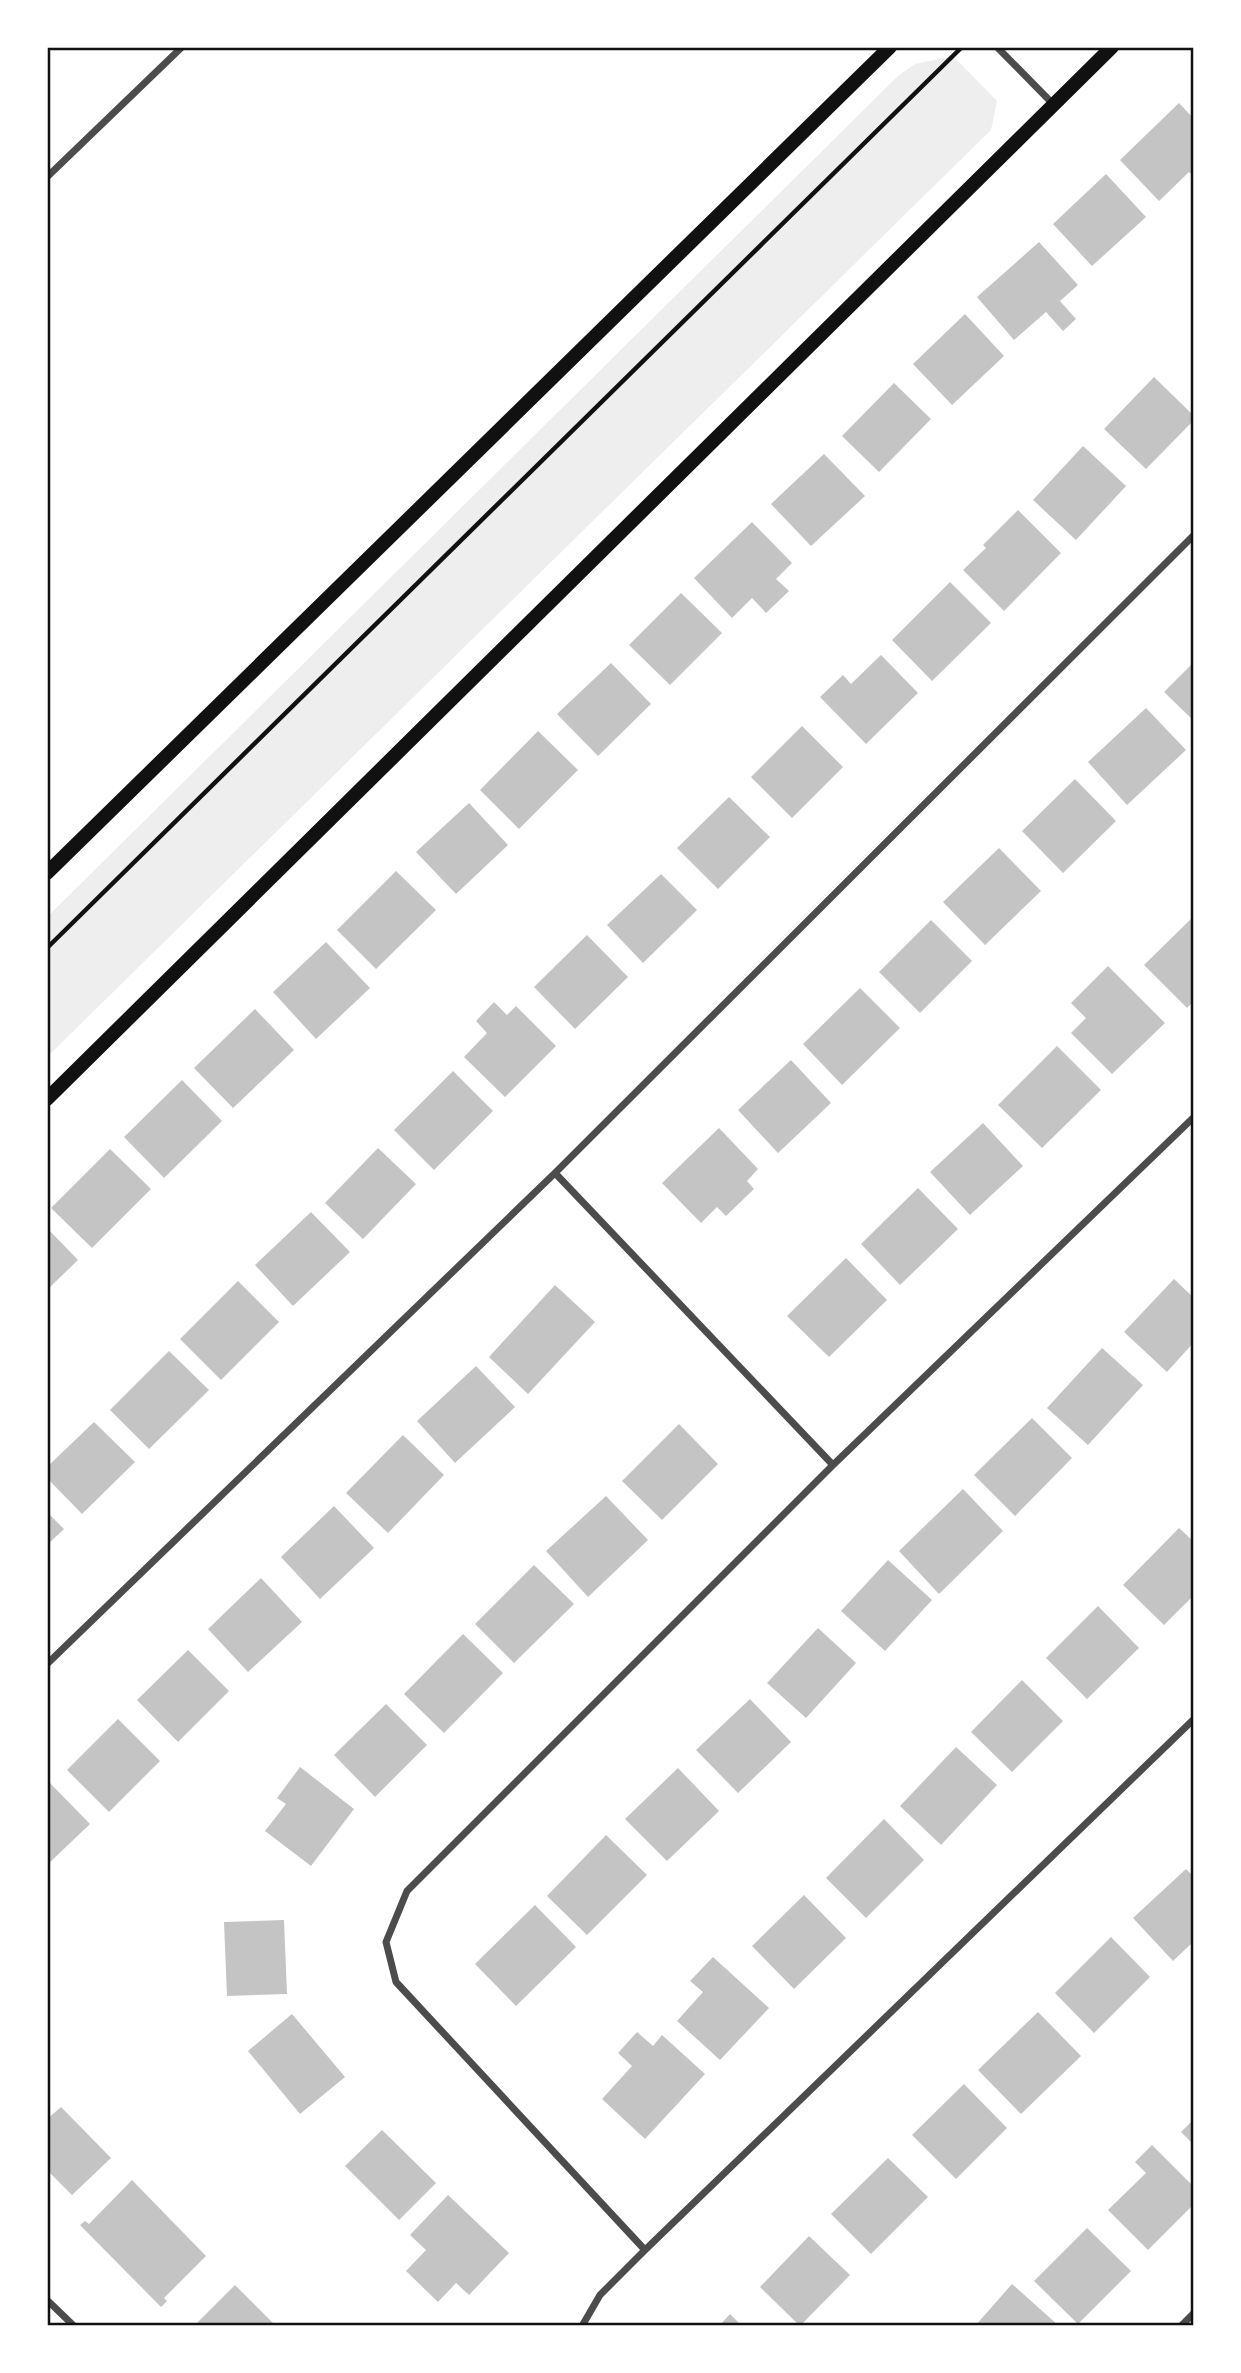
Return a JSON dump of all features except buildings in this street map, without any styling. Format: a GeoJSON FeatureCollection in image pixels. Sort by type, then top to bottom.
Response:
{"type":"FeatureCollection","features":[{"type":"Feature","properties":{"kind":"main road"},"geometry":{"type":"LineString","coordinates":[[47,873],[890,47]]}},
{"type":"Feature","properties":{"kind":"main road"},"geometry":{"type":"LineString","coordinates":[[47,1099],[1112,47]]}},
{"type":"Feature","properties":{"kind":"street"},"geometry":{"type":"LineString","coordinates":[[47,177],[182,47]]}},
{"type":"Feature","properties":{"kind":"street"},"geometry":{"type":"LineString","coordinates":[[997,47],[1053,104]]}},
{"type":"Feature","properties":{"kind":"street"},"geometry":{"type":"LineString","coordinates":[[47,1664],[555,1173],[1194,536]]}},
{"type":"Feature","properties":{"kind":"street"},"geometry":{"type":"LineString","coordinates":[[645,2250],[396,1982],[386,1942],[407,1891],[833,1465],[1194,1117]]}},
{"type":"Feature","properties":{"kind":"street"},"geometry":{"type":"LineString","coordinates":[[555,1173],[833,1465]]}},
{"type":"Feature","properties":{"kind":"street"},"geometry":{"type":"LineString","coordinates":[[582,2326],[600,2295],[645,2250],[1194,1718]]}},
{"type":"Feature","properties":{"kind":"street"},"geometry":{"type":"LineString","coordinates":[[47,2300],[74,2326]]}},
{"type":"Feature","properties":{"kind":"street"},"geometry":{"type":"LineString","coordinates":[[1181,2326],[1194,2314]]}},
{"type":"Feature","properties":{"kind":"path"},"geometry":{"type":"LineString","coordinates":[[47,948],[962,47]]}},
{"type":"Feature","properties":{"kind":"shaded area"},"geometry":{"type":"Polygon","coordinates":[[[953,56],[997,101],[991,130],[47,1057],[47,917],[898,76],[915,64],[953,56]]]}}]}
